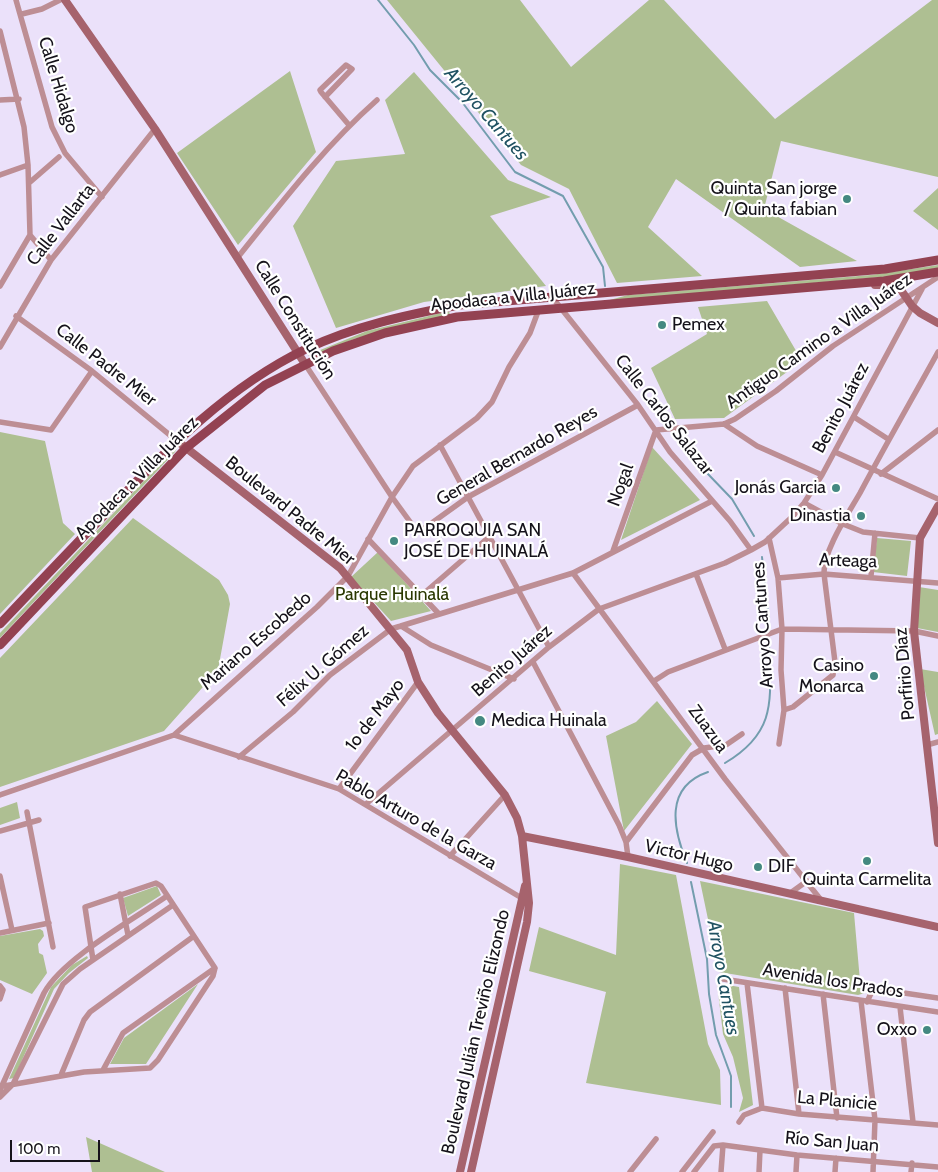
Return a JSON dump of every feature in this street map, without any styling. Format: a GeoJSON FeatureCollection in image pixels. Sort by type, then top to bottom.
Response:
{"type":"FeatureCollection","features":[{"type":"Feature","properties":{"kind":"main road","name":"Apodaca a Villa Juárez"},"geometry":{"type":"LineString","coordinates":[[0,624],[176,440],[257,377],[298,354],[350,331],[415,313],[459,305],[893,268],[938,260]]}},
{"type":"Feature","properties":{"kind":"main road","name":"Apodaca a Villa Juárez"},"geometry":{"type":"LineString","coordinates":[[0,645],[186,448],[266,385],[305,364],[354,343],[431,321],[560,307],[866,282],[938,272]]}},
{"type":"Feature","properties":{"kind":"street","name":"Calle Hidalgo"},"geometry":{"type":"LineString","coordinates":[[16,0],[22,14],[52,127],[65,153],[102,197]]}},
{"type":"Feature","properties":{"kind":"street"},"geometry":{"type":"LineString","coordinates":[[22,14],[60,0]]}},
{"type":"Feature","properties":{"kind":"street","name":"Calle Constitución"},"geometry":{"type":"LineString","coordinates":[[65,0],[155,129],[298,354],[412,526]]}},
{"type":"Feature","properties":{"kind":"street"},"geometry":{"type":"LineString","coordinates":[[0,30],[19,99],[28,165],[30,235],[0,286]]}},
{"type":"Feature","properties":{"kind":"street"},"geometry":{"type":"LineString","coordinates":[[325,97],[352,69],[346,65],[322,88],[321,92],[325,97],[349,125]]}},
{"type":"Feature","properties":{"kind":"street"},"geometry":{"type":"LineString","coordinates":[[0,100],[19,99]]}},
{"type":"Feature","properties":{"kind":"street"},"geometry":{"type":"LineString","coordinates":[[238,257],[318,158],[349,125],[377,100]]}},
{"type":"Feature","properties":{"kind":"street","name":"Calle Vallarta"},"geometry":{"type":"LineString","coordinates":[[0,347],[16,316],[51,260],[155,129]]}},
{"type":"Feature","properties":{"kind":"street"},"geometry":{"type":"LineString","coordinates":[[29,183],[59,157]]}},
{"type":"Feature","properties":{"kind":"street"},"geometry":{"type":"LineString","coordinates":[[0,175],[28,165]]}},
{"type":"Feature","properties":{"kind":"street"},"geometry":{"type":"LineString","coordinates":[[30,235],[51,260]]}},
{"type":"Feature","properties":{"kind":"street","name":"Antiguo Camino a Villa Juárez"},"geometry":{"type":"LineString","coordinates":[[659,430],[681,426],[724,424],[761,402],[833,346],[911,303],[922,289],[938,277]]}},
{"type":"Feature","properties":{"kind":"street"},"geometry":{"type":"LineString","coordinates":[[866,282],[897,287],[920,313],[938,323]]}},
{"type":"Feature","properties":{"kind":"street","name":"Calle Carlos Salazar"},"geometry":{"type":"LineString","coordinates":[[552,297],[659,430],[670,452],[753,549]]}},
{"type":"Feature","properties":{"kind":"street","name":"Benito Juárez"},"geometry":{"type":"LineString","coordinates":[[366,804],[549,647],[599,609],[696,574],[753,549],[767,540],[804,503],[836,452],[911,303]]}},
{"type":"Feature","properties":{"kind":"street","name":"Mariano Escobedo"},"geometry":{"type":"LineString","coordinates":[[174,735],[317,607],[348,576],[392,497],[413,466],[477,418],[492,402],[509,367],[530,332],[539,309]]}},
{"type":"Feature","properties":{"kind":"street","name":"Calle Padre Mier"},"geometry":{"type":"LineString","coordinates":[[16,316],[92,371],[176,440]]}},
{"type":"Feature","properties":{"kind":"street"},"geometry":{"type":"LineString","coordinates":[[784,710],[793,706],[833,675],[835,662],[824,564],[888,439],[938,352]]}},
{"type":"Feature","properties":{"kind":"street"},"geometry":{"type":"LineString","coordinates":[[0,422],[51,430],[92,371]]}},
{"type":"Feature","properties":{"kind":"street","name":"General Bernardo Reyes"},"geometry":{"type":"LineString","coordinates":[[412,526],[416,530],[422,530],[468,497],[638,405]]}},
{"type":"Feature","properties":{"kind":"street"},"geometry":{"type":"LineString","coordinates":[[854,417],[888,439]]}},
{"type":"Feature","properties":{"kind":"street"},"geometry":{"type":"LineString","coordinates":[[724,424],[757,446],[822,475]]}},
{"type":"Feature","properties":{"kind":"street","name":"Nogal"},"geometry":{"type":"LineString","coordinates":[[613,551],[659,430]]}},
{"type":"Feature","properties":{"kind":"street"},"geometry":{"type":"LineString","coordinates":[[881,474],[938,430]]}},
{"type":"Feature","properties":{"kind":"street","name":"Boulevard Padre Mier"},"geometry":{"type":"LineString","coordinates":[[176,440],[332,561],[348,576],[407,650],[418,682],[453,731],[504,795],[517,818],[522,836],[526,901]]}},
{"type":"Feature","properties":{"kind":"street"},"geometry":{"type":"LineString","coordinates":[[440,445],[517,591],[549,647]]}},
{"type":"Feature","properties":{"kind":"street"},"geometry":{"type":"LineString","coordinates":[[836,452],[938,499]]}},
{"type":"Feature","properties":{"kind":"street","name":"Félix U. Gómez"},"geometry":{"type":"LineString","coordinates":[[239,757],[293,712],[330,675],[391,629],[573,573],[712,501]]}},
{"type":"Feature","properties":{"kind":"street"},"geometry":{"type":"LineString","coordinates":[[804,503],[843,524],[875,533],[920,538]]}},
{"type":"Feature","properties":{"kind":"street","name":"Porfirio Díaz"},"geometry":{"type":"LineString","coordinates":[[938,506],[920,538],[914,631],[938,843]]}},
{"type":"Feature","properties":{"kind":"street"},"geometry":{"type":"LineString","coordinates":[[871,576],[875,533]]}},
{"type":"Feature","properties":{"kind":"street"},"geometry":{"type":"LineString","coordinates":[[422,595],[489,537]]}},
{"type":"Feature","properties":{"kind":"street"},"geometry":{"type":"LineString","coordinates":[[368,539],[439,614]]}},
{"type":"Feature","properties":{"kind":"street","name":"Arroyo Cantunes"},"geometry":{"type":"LineString","coordinates":[[767,540],[778,578],[784,710],[779,744]]}},
{"type":"Feature","properties":{"kind":"street","name":"Zuazua"},"geometry":{"type":"LineString","coordinates":[[573,573],[704,748],[725,779],[821,900]]}},
{"type":"Feature","properties":{"kind":"street"},"geometry":{"type":"LineString","coordinates":[[696,574],[725,649]]}},
{"type":"Feature","properties":{"kind":"street","name":"Arteaga"},"geometry":{"type":"LineString","coordinates":[[778,578],[824,574],[871,576],[938,583]]}},
{"type":"Feature","properties":{"kind":"street"},"geometry":{"type":"LineString","coordinates":[[401,626],[431,645],[514,679]]}},
{"type":"Feature","properties":{"kind":"street"},"geometry":{"type":"LineString","coordinates":[[654,681],[668,672],[725,649],[780,630],[914,631],[938,636]]}},
{"type":"Feature","properties":{"kind":"street"},"geometry":{"type":"LineString","coordinates":[[533,662],[626,842],[628,857]]}},
{"type":"Feature","properties":{"kind":"street","name":"1o de Mayo"},"geometry":{"type":"LineString","coordinates":[[339,789],[418,682]]}},
{"type":"Feature","properties":{"kind":"street"},"geometry":{"type":"LineString","coordinates":[[626,842],[692,755],[704,748],[726,745],[742,734]]}},
{"type":"Feature","properties":{"kind":"street"},"geometry":{"type":"LineString","coordinates":[[0,795],[174,735]]}},
{"type":"Feature","properties":{"kind":"street","name":"Pablo Arturo de la Garza"},"geometry":{"type":"LineString","coordinates":[[174,735],[339,789],[526,901]]}},
{"type":"Feature","properties":{"kind":"street"},"geometry":{"type":"LineString","coordinates":[[927,745],[938,742]]}},
{"type":"Feature","properties":{"kind":"street"},"geometry":{"type":"LineString","coordinates":[[450,856],[504,795]]}},
{"type":"Feature","properties":{"kind":"street"},"geometry":{"type":"LineString","coordinates":[[27,812],[53,948]]}},
{"type":"Feature","properties":{"kind":"street"},"geometry":{"type":"LineString","coordinates":[[0,831],[40,820]]}},
{"type":"Feature","properties":{"kind":"street","name":"Victor Hugo"},"geometry":{"type":"LineString","coordinates":[[522,836],[628,857],[938,928]]}},
{"type":"Feature","properties":{"kind":"street"},"geometry":{"type":"LineString","coordinates":[[0,876],[12,930]]}},
{"type":"Feature","properties":{"kind":"street"},"geometry":{"type":"LineString","coordinates":[[789,894],[807,881]]}},
{"type":"Feature","properties":{"kind":"street"},"geometry":{"type":"LineString","coordinates":[[2,1088],[13,1084],[61,1075],[103,1070],[145,1069],[154,1065],[213,976],[215,968],[161,886],[156,883],[85,907],[93,960]]}},
{"type":"Feature","properties":{"kind":"street"},"geometry":{"type":"LineString","coordinates":[[120,894],[128,935]]}},
{"type":"Feature","properties":{"kind":"street"},"geometry":{"type":"LineString","coordinates":[[2,1088],[47,987],[61,970],[167,896]]}},
{"type":"Feature","properties":{"kind":"street","name":"Boulevard Julián Treviño Elizondo"},"geometry":{"type":"LineString","coordinates":[[460,1172],[526,901]]}},
{"type":"Feature","properties":{"kind":"street","name":"Boulevard Julián Treviño Elizondo"},"geometry":{"type":"LineString","coordinates":[[471,1172],[524,940],[526,901]]}},
{"type":"Feature","properties":{"kind":"street"},"geometry":{"type":"LineString","coordinates":[[0,1097],[13,1084],[55,996],[70,977],[173,905]]}},
{"type":"Feature","properties":{"kind":"street"},"geometry":{"type":"LineString","coordinates":[[0,932],[48,923]]}},
{"type":"Feature","properties":{"kind":"street"},"geometry":{"type":"LineString","coordinates":[[61,1075],[84,1020],[90,1012],[194,936]]}},
{"type":"Feature","properties":{"kind":"street"},"geometry":{"type":"LineString","coordinates":[[103,1070],[123,1033],[215,968]]}},
{"type":"Feature","properties":{"kind":"street","name":"Avenida los Prados"},"geometry":{"type":"LineString","coordinates":[[723,979],[938,1012]]}},
{"type":"Feature","properties":{"kind":"street"},"geometry":{"type":"LineString","coordinates":[[739,1122],[744,1115],[762,1108],[747,983]]}},
{"type":"Feature","properties":{"kind":"street"},"geometry":{"type":"LineString","coordinates":[[0,999],[2,987]]}},
{"type":"Feature","properties":{"kind":"street"},"geometry":{"type":"LineString","coordinates":[[784,988],[799,1114]]}},
{"type":"Feature","properties":{"kind":"street"},"geometry":{"type":"LineString","coordinates":[[873,1172],[875,1120],[864,1001],[872,991],[877,989],[938,998]]}},
{"type":"Feature","properties":{"kind":"street"},"geometry":{"type":"LineString","coordinates":[[823,994],[837,1118]]}},
{"type":"Feature","properties":{"kind":"street"},"geometry":{"type":"LineString","coordinates":[[900,1007],[913,1122]]}},
{"type":"Feature","properties":{"kind":"street","name":"La Planicie"},"geometry":{"type":"LineString","coordinates":[[762,1108],[837,1118],[938,1125]]}},
{"type":"Feature","properties":{"kind":"street"},"geometry":{"type":"LineString","coordinates":[[682,1172],[713,1132]]}},
{"type":"Feature","properties":{"kind":"street"},"geometry":{"type":"LineString","coordinates":[[630,1172],[656,1139]]}},
{"type":"Feature","properties":{"kind":"street"},"geometry":{"type":"LineString","coordinates":[[694,1172],[714,1146],[706,1141]]}},
{"type":"Feature","properties":{"kind":"street"},"geometry":{"type":"LineString","coordinates":[[721,1172],[723,1145]]}},
{"type":"Feature","properties":{"kind":"street","name":"Río San Juan"},"geometry":{"type":"LineString","coordinates":[[714,1146],[723,1145],[797,1155],[912,1163],[938,1167]]}},
{"type":"Feature","properties":{"kind":"street"},"geometry":{"type":"LineString","coordinates":[[759,1172],[760,1150]]}},
{"type":"Feature","properties":{"kind":"street"},"geometry":{"type":"LineString","coordinates":[[796,1172],[797,1155]]}},
{"type":"Feature","properties":{"kind":"street"},"geometry":{"type":"LineString","coordinates":[[835,1172],[836,1158]]}},
{"type":"Feature","properties":{"kind":"street"},"geometry":{"type":"LineString","coordinates":[[911,1172],[912,1163]]}},
{"type":"Feature","properties":{"kind":"green space"},"geometry":{"type":"Polygon","coordinates":[[[387,0],[520,0],[571,67],[649,0],[664,0],[775,119],[932,0],[938,0],[938,177],[781,141],[764,209],[857,261],[800,267],[676,179],[648,227],[702,276],[617,283],[569,189],[521,165],[387,0]]]}},
{"type":"Feature","properties":{"kind":"green space"},"geometry":{"type":"Polygon","coordinates":[[[290,71],[316,152],[238,245],[177,153],[290,71]]]}},
{"type":"Feature","properties":{"kind":"green space"},"geometry":{"type":"Polygon","coordinates":[[[414,72],[508,180],[551,197],[490,216],[546,286],[424,302],[336,328],[293,226],[336,161],[405,154],[385,100],[414,72]]]}},
{"type":"Feature","properties":{"kind":"green space"},"geometry":{"type":"Polygon","coordinates":[[[938,188],[938,230],[913,211],[938,188]]]}},
{"type":"Feature","properties":{"kind":"green space"},"geometry":{"type":"Polygon","coordinates":[[[938,265],[938,268],[894,276],[606,301],[628,295],[871,275],[938,265]]]}},
{"type":"Feature","properties":{"kind":"green space"},"geometry":{"type":"Polygon","coordinates":[[[767,301],[802,361],[724,418],[675,419],[651,368],[707,334],[698,307],[767,301]]]}},
{"type":"Feature","properties":{"kind":"green space"},"geometry":{"type":"Polygon","coordinates":[[[449,311],[450,315],[407,324],[354,339],[311,357],[308,355],[367,331],[449,311]]]}},
{"type":"Feature","properties":{"kind":"green space"},"geometry":{"type":"Polygon","coordinates":[[[0,432],[45,441],[63,523],[75,534],[0,614],[0,432]]]}},
{"type":"Feature","properties":{"kind":"green space"},"geometry":{"type":"Polygon","coordinates":[[[652,447],[700,500],[621,540],[652,447]]]}},
{"type":"Feature","properties":{"kind":"green space"},"geometry":{"type":"Polygon","coordinates":[[[177,448],[175,452],[0,638],[0,633],[177,448]]]}},
{"type":"Feature","properties":{"kind":"green space"},"geometry":{"type":"Polygon","coordinates":[[[133,518],[219,580],[228,595],[230,604],[218,670],[164,731],[0,787],[0,658],[133,518]]]}},
{"type":"Feature","properties":{"kind":"green space"},"geometry":{"type":"Polygon","coordinates":[[[877,538],[911,541],[907,576],[873,572],[877,538]]]}},
{"type":"Feature","properties":{"kind":"green space","name":"Parque Huinalá"},"geometry":{"type":"Polygon","coordinates":[[[378,552],[431,611],[391,621],[351,577],[378,552]]]}},
{"type":"Feature","properties":{"kind":"green space"},"geometry":{"type":"Polygon","coordinates":[[[919,587],[938,590],[938,632],[917,628],[919,587]]]}},
{"type":"Feature","properties":{"kind":"green space"},"geometry":{"type":"Polygon","coordinates":[[[920,669],[938,672],[938,734],[935,735],[920,669]]]}},
{"type":"Feature","properties":{"kind":"green space"},"geometry":{"type":"Polygon","coordinates":[[[657,701],[692,744],[624,831],[606,736],[636,722],[657,701]]]}},
{"type":"Feature","properties":{"kind":"green space"},"geometry":{"type":"Polygon","coordinates":[[[17,802],[20,818],[0,825],[0,808],[17,802]]]}},
{"type":"Feature","properties":{"kind":"green space"},"geometry":{"type":"Polygon","coordinates":[[[620,864],[676,875],[708,1044],[720,1070],[721,1105],[586,1083],[606,992],[529,971],[539,927],[616,955],[620,864]]]}},
{"type":"Feature","properties":{"kind":"green space"},"geometry":{"type":"Polygon","coordinates":[[[700,881],[854,913],[860,981],[865,993],[858,995],[719,972],[700,881]]]}},
{"type":"Feature","properties":{"kind":"green space"},"geometry":{"type":"Polygon","coordinates":[[[157,886],[161,895],[128,916],[123,898],[157,886]]]}},
{"type":"Feature","properties":{"kind":"green space"},"geometry":{"type":"Polygon","coordinates":[[[40,929],[43,931],[44,936],[38,944],[39,953],[43,955],[47,973],[32,994],[0,980],[0,936],[40,929]]]}},
{"type":"Feature","properties":{"kind":"green space"},"geometry":{"type":"Polygon","coordinates":[[[87,956],[88,958],[69,973],[54,989],[14,1078],[9,1079],[51,987],[72,965],[87,956]]]}},
{"type":"Feature","properties":{"kind":"green space"},"geometry":{"type":"Polygon","coordinates":[[[717,983],[739,987],[753,1105],[739,1112],[743,1098],[733,1057],[723,1034],[717,983]]]}},
{"type":"Feature","properties":{"kind":"green space"},"geometry":{"type":"Polygon","coordinates":[[[198,984],[146,1064],[110,1064],[124,1038],[198,984]]]}},
{"type":"Feature","properties":{"kind":"green space"},"geometry":{"type":"Polygon","coordinates":[[[86,1137],[165,1172],[92,1172],[86,1137]]]}},
{"type":"Feature","properties":{"kind":"waterway","name":"Arroyo Cantues"},"geometry":{"type":"LineString","coordinates":[[378,0],[414,45],[430,70],[462,102],[515,172],[563,196],[603,267],[605,286]]}},
{"type":"Feature","properties":{"kind":"waterway","name":"Arroyo Cantues"},"geometry":{"type":"LineString","coordinates":[[676,436],[682,447],[732,499],[754,536]]}},
{"type":"Feature","properties":{"kind":"waterway","name":"Arroyo Cantues"},"geometry":{"type":"LineString","coordinates":[[762,557],[769,623]]}},
{"type":"Feature","properties":{"kind":"waterway","name":"Arroyo Cantues"},"geometry":{"type":"LineString","coordinates":[[725,763],[742,751],[755,738],[763,725],[768,711],[770,696],[769,643]]}},
{"type":"Feature","properties":{"kind":"waterway","name":"Arroyo Cantues"},"geometry":{"type":"LineString","coordinates":[[687,863],[678,837],[676,823],[678,798],[684,788],[694,779],[708,772]]}},
{"type":"Feature","properties":{"kind":"waterway","name":"Arroyo Cantues"},"geometry":{"type":"LineString","coordinates":[[691,882],[707,959],[709,994],[716,1035],[731,1076],[731,1107]]}},
{"type":"Feature","properties":{"kind":"place","name":"Quinta San jorge / Quinta fabian"},"geometry":{"type":"Point","coordinates":[847,199]}},
{"type":"Feature","properties":{"kind":"place","name":"Pemex"},"geometry":{"type":"Point","coordinates":[662,325]}},
{"type":"Feature","properties":{"kind":"place","name":"Jonás Garcia"},"geometry":{"type":"Point","coordinates":[836,488]}},
{"type":"Feature","properties":{"kind":"place","name":"Dinastia"},"geometry":{"type":"Point","coordinates":[861,516]}},
{"type":"Feature","properties":{"kind":"place","name":"PARROQUIA SAN JOSÉ DE HUINALÁ"},"geometry":{"type":"Point","coordinates":[394,541]}},
{"type":"Feature","properties":{"kind":"place","name":"Casino Monarca"},"geometry":{"type":"Point","coordinates":[874,676]}},
{"type":"Feature","properties":{"kind":"place","name":"Medica Huinala"},"geometry":{"type":"Point","coordinates":[480,721]}},
{"type":"Feature","properties":{"kind":"place","name":"Quinta Carmelita"},"geometry":{"type":"Point","coordinates":[867,861]}},
{"type":"Feature","properties":{"kind":"place","name":"DIF"},"geometry":{"type":"Point","coordinates":[758,867]}},
{"type":"Feature","properties":{"kind":"place","name":"Oxxo"},"geometry":{"type":"Point","coordinates":[927,1030]}}]}
